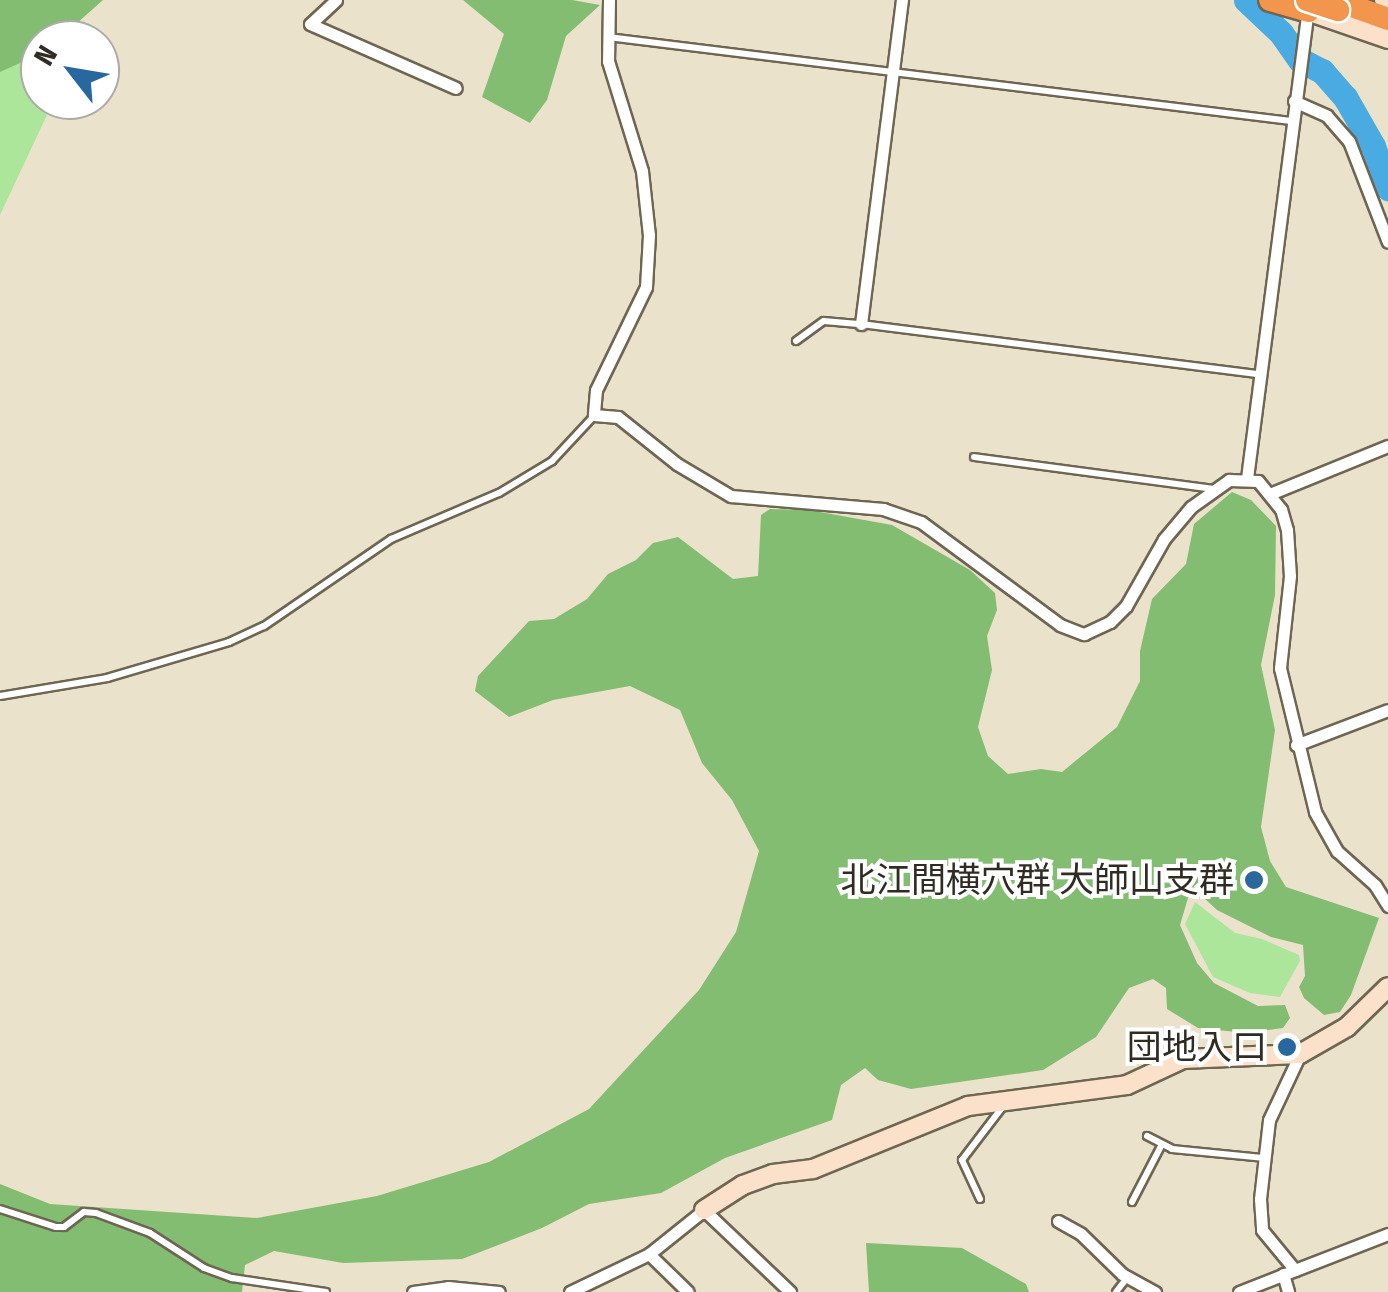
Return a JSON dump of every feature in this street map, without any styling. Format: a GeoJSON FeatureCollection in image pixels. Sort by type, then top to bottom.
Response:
{"type":"FeatureCollection","features":[{"type":"Feature","properties":{"kind":"highway"},"geometry":{"type":"LineString","coordinates":[[1274,1],[1338,4],[1388,19]]}},
{"type":"Feature","properties":{"kind":"highway"},"geometry":{"type":"LineString","coordinates":[[1338,4],[1388,28]]}},
{"type":"Feature","properties":{"kind":"street"},"geometry":{"type":"LineString","coordinates":[[336,0],[310,24],[456,88]]}},
{"type":"Feature","properties":{"kind":"street"},"geometry":{"type":"LineString","coordinates":[[609,0],[608,37],[617,98],[642,171],[649,236],[646,287],[596,390],[594,415],[618,417],[677,464],[731,496],[883,509],[921,522],[1060,625],[1084,634],[1110,622],[1126,606],[1176,521],[1213,489],[1247,478],[1272,493],[1281,509],[1290,557],[1280,668],[1296,745],[1325,833],[1337,852],[1375,885],[1388,906]]}},
{"type":"Feature","properties":{"kind":"street"},"geometry":{"type":"LineString","coordinates":[[861,324],[902,0]]}},
{"type":"Feature","properties":{"kind":"street"},"geometry":{"type":"LineString","coordinates":[[1247,478],[1309,4],[1388,40]]}},
{"type":"Feature","properties":{"kind":"street"},"geometry":{"type":"LineString","coordinates":[[1294,101],[1327,116],[1349,142],[1388,242]]}},
{"type":"Feature","properties":{"kind":"street"},"geometry":{"type":"LineString","coordinates":[[1272,493],[1388,446]]}},
{"type":"Feature","properties":{"kind":"street"},"geometry":{"type":"LineString","coordinates":[[1296,745],[1388,710]]}},
{"type":"Feature","properties":{"kind":"street"},"geometry":{"type":"LineString","coordinates":[[579,1291],[649,1254],[743,1185],[773,1174],[813,1169],[950,1111],[1127,1086],[1183,1059],[1300,1054],[1347,1027],[1388,987]]}},
{"type":"Feature","properties":{"kind":"street"},"geometry":{"type":"LineString","coordinates":[[1288,1292],[1289,1272],[1262,1230],[1264,1158],[1274,1104],[1300,1054]]}},
{"type":"Feature","properties":{"kind":"street"},"geometry":{"type":"LineString","coordinates":[[704,1210],[790,1292]]}},
{"type":"Feature","properties":{"kind":"street"},"geometry":{"type":"LineString","coordinates":[[1058,1221],[1080,1234],[1127,1278],[1156,1292]]}},
{"type":"Feature","properties":{"kind":"street"},"geometry":{"type":"LineString","coordinates":[[1239,1292],[1388,1234]]}},
{"type":"Feature","properties":{"kind":"street"},"geometry":{"type":"LineString","coordinates":[[649,1254],[688,1292]]}},
{"type":"Feature","properties":{"kind":"street"},"geometry":{"type":"LineString","coordinates":[[413,1292],[498,1292]]}},
{"type":"Feature","properties":{"kind":"lane"},"geometry":{"type":"LineString","coordinates":[[608,37],[1291,121]]}},
{"type":"Feature","properties":{"kind":"lane"},"geometry":{"type":"LineString","coordinates":[[796,341],[824,322],[861,324],[1260,374]]}},
{"type":"Feature","properties":{"kind":"lane"},"geometry":{"type":"LineString","coordinates":[[0,696],[107,678],[229,642],[264,626],[391,540],[499,492],[552,461],[594,415]]}},
{"type":"Feature","properties":{"kind":"lane"},"geometry":{"type":"LineString","coordinates":[[974,457],[1213,489]]}},
{"type":"Feature","properties":{"kind":"lane"},"geometry":{"type":"LineString","coordinates":[[980,1200],[962,1160],[1001,1113],[1004,1102]]}},
{"type":"Feature","properties":{"kind":"lane"},"geometry":{"type":"LineString","coordinates":[[1147,1136],[1162,1146],[1264,1158]]}},
{"type":"Feature","properties":{"kind":"lane"},"geometry":{"type":"LineString","coordinates":[[1132,1202],[1162,1146]]}},
{"type":"Feature","properties":{"kind":"lane"},"geometry":{"type":"LineString","coordinates":[[0,1209],[56,1227],[64,1227],[84,1212],[96,1213],[150,1232],[204,1268],[232,1278],[326,1292]]}},
{"type":"Feature","properties":{"kind":"lane"},"geometry":{"type":"LineString","coordinates":[[1116,1292],[1127,1278]]}},
{"type":"Feature","properties":{"kind":"green space"},"geometry":{"type":"Polygon","coordinates":[[[0,0],[103,0],[80,20],[20,20],[20,63],[0,72],[0,0]]]}},
{"type":"Feature","properties":{"kind":"green space"},"geometry":{"type":"Polygon","coordinates":[[[463,0],[572,0],[600,5],[566,36],[547,100],[530,123],[482,97],[504,34],[463,0]]]}},
{"type":"Feature","properties":{"kind":"green space"},"geometry":{"type":"Polygon","coordinates":[[[20,54],[20,120],[45,120],[0,215],[0,66],[20,54]]]}},
{"type":"Feature","properties":{"kind":"green space"},"geometry":{"type":"Polygon","coordinates":[[[1232,492],[1251,500],[1276,526],[1275,595],[1261,665],[1275,730],[1261,827],[1270,861],[1286,887],[1379,918],[1351,995],[1340,1012],[1324,1015],[1304,998],[1299,987],[1305,976],[1303,945],[1271,937],[1217,910],[1203,897],[1188,898],[1180,925],[1197,963],[1214,983],[1258,1006],[1285,1005],[1290,1018],[1283,1028],[1246,1033],[1198,1028],[1167,1009],[1166,988],[1153,979],[1129,988],[1096,1037],[1043,1070],[911,1089],[878,1080],[865,1068],[841,1085],[832,1120],[725,1158],[661,1193],[589,1204],[542,1228],[462,1259],[343,1263],[274,1251],[245,1265],[242,1292],[0,1292],[0,1184],[50,1204],[257,1218],[377,1196],[489,1162],[589,1109],[699,990],[736,932],[759,851],[732,800],[702,763],[680,710],[630,686],[553,700],[509,717],[475,691],[478,676],[529,621],[554,619],[587,599],[608,574],[636,560],[653,543],[678,537],[733,579],[758,576],[761,515],[770,509],[809,510],[892,525],[970,570],[995,593],[997,610],[987,636],[992,670],[978,727],[988,756],[1008,774],[1041,769],[1062,772],[1117,727],[1140,681],[1140,651],[1152,599],[1186,564],[1194,524],[1232,492]]]}},
{"type":"Feature","properties":{"kind":"green space"},"geometry":{"type":"Polygon","coordinates":[[[1195,902],[1235,933],[1262,939],[1299,955],[1300,961],[1280,997],[1250,993],[1213,977],[1185,924],[1195,902]]]}},
{"type":"Feature","properties":{"kind":"green space"},"geometry":{"type":"Polygon","coordinates":[[[866,1243],[962,1248],[1026,1284],[1029,1292],[869,1292],[866,1243]]]}},
{"type":"Feature","properties":{"kind":"waterway"},"geometry":{"type":"LineString","coordinates":[[1246,0],[1281,33],[1300,60],[1322,71],[1345,97],[1373,146],[1388,188]]}},
{"type":"Feature","properties":{"kind":"place","name":"北江間横穴群 大師山支群"},"geometry":{"type":"Point","coordinates":[1254,880]}},
{"type":"Feature","properties":{"kind":"place","name":"団地入口"},"geometry":{"type":"Point","coordinates":[1287,1047]}}]}
